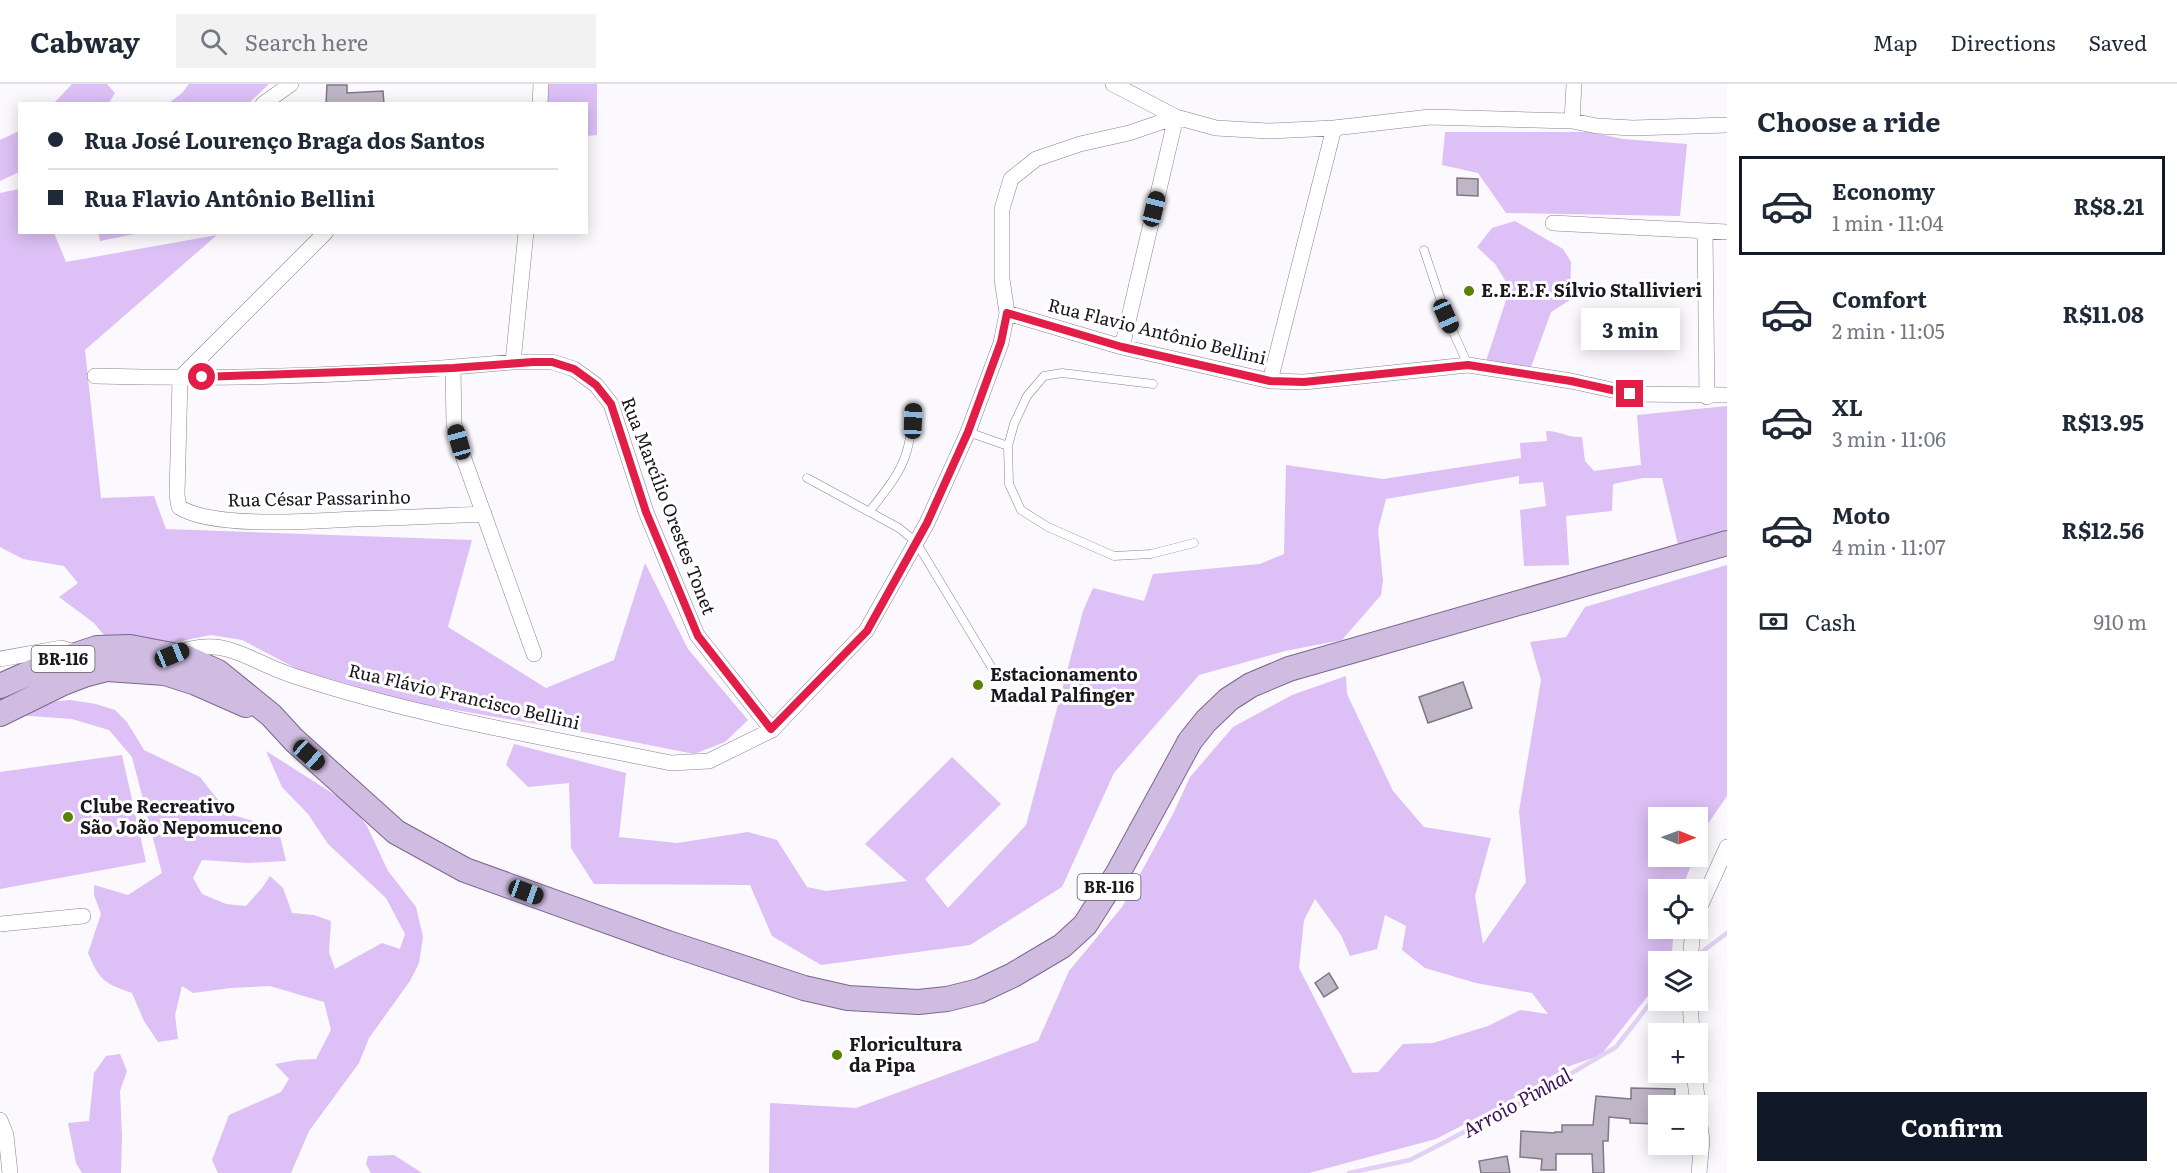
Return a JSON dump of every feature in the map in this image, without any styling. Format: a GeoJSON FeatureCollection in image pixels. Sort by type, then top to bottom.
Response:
{"type":"FeatureCollection","features":[{"type":"Feature","properties":{"kind":"main road","name":"BR-116"},"geometry":{"type":"LineString","coordinates":[[0,714],[82,664],[97,648],[130,647],[187,658],[218,672],[271,715],[294,741],[396,832],[465,870],[668,943],[804,988],[848,998],[918,1002],[947,999],[980,991],[1014,975],[1062,946],[1085,925],[1118,873],[1191,741],[1206,721],[1229,699],[1251,685],[1289,669],[1727,543]]}},
{"type":"Feature","properties":{"kind":"main road","name":"BR-116"},"geometry":{"type":"LineString","coordinates":[[0,686],[52,663],[82,664],[107,669],[165,673],[196,683],[271,715]]}},
{"type":"Feature","properties":{"kind":"street"},"geometry":{"type":"LineString","coordinates":[[266,102],[291,84]]}},
{"type":"Feature","properties":{"kind":"street"},"geometry":{"type":"LineString","coordinates":[[540,102],[541,84]]}},
{"type":"Feature","properties":{"kind":"street"},"geometry":{"type":"LineString","coordinates":[[1113,84],[1176,117],[1216,128],[1268,131],[1334,128],[1430,117],[1572,121],[1597,126],[1634,128],[1727,125]]}},
{"type":"Feature","properties":{"kind":"street"},"geometry":{"type":"LineString","coordinates":[[1572,121],[1574,84]]}},
{"type":"Feature","properties":{"kind":"street"},"geometry":{"type":"LineString","coordinates":[[1007,313],[1002,279],[1002,209],[1011,179],[1036,159],[1080,144],[1129,133],[1176,117]]}},
{"type":"Feature","properties":{"kind":"street"},"geometry":{"type":"LineString","coordinates":[[1122,347],[1176,117]]}},
{"type":"Feature","properties":{"kind":"street"},"geometry":{"type":"LineString","coordinates":[[1270,381],[1334,128]]}},
{"type":"Feature","properties":{"kind":"street"},"geometry":{"type":"LineString","coordinates":[[1553,223],[1727,232]]}},
{"type":"Feature","properties":{"kind":"street"},"geometry":{"type":"LineString","coordinates":[[1705,232],[1707,397]]}},
{"type":"Feature","properties":{"kind":"street"},"geometry":{"type":"LineString","coordinates":[[180,378],[324,234]]}},
{"type":"Feature","properties":{"kind":"street"},"geometry":{"type":"LineString","coordinates":[[513,362],[526,234]]}},
{"type":"Feature","properties":{"kind":"street","name":"Rua Flavio Antônio Bellini"},"geometry":{"type":"LineString","coordinates":[[1007,313],[1122,347],[1270,381],[1304,382],[1468,365],[1571,381],[1630,394],[1707,397],[1727,395]]}},
{"type":"Feature","properties":{"kind":"street","name":"Rua Flávio Francisco Bellini"},"geometry":{"type":"LineString","coordinates":[[154,672],[172,655],[189,648],[205,645],[226,648],[290,674],[412,709],[671,763],[709,761],[771,729],[867,631],[916,542],[968,432],[1001,342],[1007,313]]}},
{"type":"Feature","properties":{"kind":"street","name":"Rua Marcílio Orestes Tonet"},"geometry":{"type":"LineString","coordinates":[[95,376],[180,378],[453,368],[513,362],[552,362],[574,369],[596,385],[611,404],[646,512],[698,636],[771,729]]}},
{"type":"Feature","properties":{"kind":"street"},"geometry":{"type":"LineString","coordinates":[[453,368],[454,424],[464,459],[534,654]]}},
{"type":"Feature","properties":{"kind":"street","name":"Rua César Passarinho"},"geometry":{"type":"LineString","coordinates":[[180,378],[177,495],[179,507],[189,514],[213,519],[286,522],[484,514]]}},
{"type":"Feature","properties":{"kind":"street"},"geometry":{"type":"LineString","coordinates":[[0,659],[61,648],[82,664]]}},
{"type":"Feature","properties":{"kind":"street"},"geometry":{"type":"LineString","coordinates":[[1708,889],[1727,847]]}},
{"type":"Feature","properties":{"kind":"street"},"geometry":{"type":"LineString","coordinates":[[0,924],[83,916]]}},
{"type":"Feature","properties":{"kind":"street"},"geometry":{"type":"LineString","coordinates":[[0,1120],[6,1135],[10,1173]]}},
{"type":"Feature","properties":{"kind":"street"},"geometry":{"type":"LineString","coordinates":[[1699,1173],[1701,1155]]}},
{"type":"Feature","properties":{"kind":"lane"},"geometry":{"type":"LineString","coordinates":[[1424,250],[1446,316],[1468,365]]}},
{"type":"Feature","properties":{"kind":"lane"},"geometry":{"type":"LineString","coordinates":[[1153,384],[1062,373],[1044,376],[1027,396],[1014,424],[1008,446],[1009,484],[1021,510],[1048,527],[1114,556],[1151,554],[1194,543]]}},
{"type":"Feature","properties":{"kind":"lane"},"geometry":{"type":"LineString","coordinates":[[869,512],[894,480],[905,460],[912,433],[913,408]]}},
{"type":"Feature","properties":{"kind":"lane"},"geometry":{"type":"LineString","coordinates":[[968,432],[1008,446]]}},
{"type":"Feature","properties":{"kind":"lane"},"geometry":{"type":"LineString","coordinates":[[807,478],[899,528],[916,542],[995,673]]}},
{"type":"Feature","properties":{"kind":"shaded area"},"geometry":{"type":"Polygon","coordinates":[[[72,84],[107,84],[115,93],[110,102],[55,102],[72,84]]]}},
{"type":"Feature","properties":{"kind":"shaded area"},"geometry":{"type":"Polygon","coordinates":[[[189,84],[269,84],[250,102],[170,102],[189,84]]]}},
{"type":"Feature","properties":{"kind":"shaded area"},"geometry":{"type":"Polygon","coordinates":[[[546,84],[597,84],[597,135],[588,136],[588,102],[544,102],[546,84]]]}},
{"type":"Feature","properties":{"kind":"shaded area"},"geometry":{"type":"Polygon","coordinates":[[[18,131],[18,172],[0,181],[0,140],[18,131]]]}},
{"type":"Feature","properties":{"kind":"shaded area"},"geometry":{"type":"Polygon","coordinates":[[[1445,132],[1590,132],[1623,139],[1687,144],[1680,216],[1506,213],[1478,173],[1442,165],[1445,132]]]}},
{"type":"Feature","properties":{"kind":"shaded area"},"geometry":{"type":"Polygon","coordinates":[[[18,189],[18,234],[54,234],[66,262],[217,235],[85,350],[101,498],[154,496],[166,529],[472,540],[448,627],[546,688],[614,660],[645,563],[688,649],[748,720],[725,742],[694,754],[410,702],[299,670],[242,640],[211,635],[166,644],[148,638],[104,635],[94,623],[59,597],[78,583],[64,566],[23,559],[0,547],[0,193],[18,189]]]}},
{"type":"Feature","properties":{"kind":"shaded area"},"geometry":{"type":"Polygon","coordinates":[[[1515,221],[1563,249],[1571,262],[1570,300],[1551,312],[1530,370],[1486,361],[1510,288],[1495,264],[1477,247],[1492,228],[1515,221]]]}},
{"type":"Feature","properties":{"kind":"shaded area"},"geometry":{"type":"Polygon","coordinates":[[[98,234],[135,234],[100,241],[98,234]]]}},
{"type":"Feature","properties":{"kind":"shaded area"},"geometry":{"type":"Polygon","coordinates":[[[1727,406],[1727,534],[1679,549],[1662,478],[1643,478],[1613,484],[1612,511],[1566,516],[1569,565],[1524,566],[1520,510],[1546,506],[1543,482],[1519,484],[1519,476],[1386,499],[1378,530],[1383,581],[1381,595],[1342,640],[1285,651],[1199,675],[1114,773],[1062,887],[970,945],[821,965],[772,936],[750,885],[594,884],[571,848],[569,783],[528,787],[506,765],[514,744],[626,773],[619,837],[677,843],[748,832],[777,840],[807,887],[826,891],[907,881],[865,844],[952,757],[1001,804],[925,879],[948,908],[1026,825],[1083,611],[1093,588],[1144,601],[1153,574],[1260,564],[1284,554],[1286,465],[1383,479],[1521,458],[1520,443],[1547,441],[1546,431],[1582,437],[1585,461],[1594,471],[1641,465],[1637,415],[1727,406]]]}},
{"type":"Feature","properties":{"kind":"shaded area"},"geometry":{"type":"Polygon","coordinates":[[[1727,565],[1727,796],[1708,824],[1708,807],[1648,807],[1648,867],[1690,867],[1686,879],[1648,879],[1648,939],[1673,939],[1672,951],[1648,951],[1648,996],[1601,1055],[1567,1067],[1509,1101],[1436,1139],[1309,1173],[769,1173],[770,1103],[856,1108],[1038,1041],[1069,971],[1122,907],[1173,814],[1190,777],[1233,727],[1292,695],[1346,676],[1347,694],[1393,791],[1424,827],[1491,838],[1475,896],[1483,944],[1526,882],[1519,811],[1541,680],[1530,642],[1566,637],[1585,607],[1727,565]],[[1315,899],[1304,920],[1299,968],[1353,1073],[1378,1072],[1403,1044],[1433,1043],[1488,1026],[1520,1010],[1548,1014],[1532,993],[1476,983],[1425,968],[1402,950],[1406,926],[1385,915],[1377,949],[1350,956],[1341,935],[1315,899]]]}},
{"type":"Feature","properties":{"kind":"shaded area"},"geometry":{"type":"Polygon","coordinates":[[[70,700],[115,710],[127,722],[144,750],[200,777],[229,814],[278,828],[286,861],[248,863],[202,860],[193,878],[202,894],[226,904],[246,906],[270,876],[283,888],[292,913],[314,915],[331,921],[329,952],[335,969],[382,943],[400,949],[405,934],[386,898],[328,844],[308,814],[282,787],[266,751],[351,805],[367,826],[388,871],[416,907],[423,937],[419,963],[410,981],[369,1038],[359,1063],[309,1131],[291,1173],[218,1173],[212,1160],[229,1115],[281,1092],[289,1079],[275,1064],[316,1059],[331,1030],[324,1002],[270,986],[193,993],[182,986],[175,1015],[178,1039],[158,1042],[144,1021],[132,993],[104,980],[88,953],[101,914],[94,895],[94,885],[128,895],[162,873],[132,757],[109,730],[72,719],[16,715],[37,703],[70,700]]]}},
{"type":"Feature","properties":{"kind":"shaded area","name":"Clube Recreativo São João Nepomuceno"},"geometry":{"type":"Polygon","coordinates":[[[122,755],[146,862],[0,889],[0,772],[122,755]]]}},
{"type":"Feature","properties":{"kind":"shaded area"},"geometry":{"type":"Polygon","coordinates":[[[120,1054],[127,1071],[120,1091],[121,1173],[82,1173],[76,1163],[68,1123],[89,1121],[94,1073],[106,1056],[120,1054]]]}},
{"type":"Feature","properties":{"kind":"shaded area"},"geometry":{"type":"Polygon","coordinates":[[[394,1155],[422,1173],[371,1173],[366,1164],[368,1156],[394,1155]]]}},
{"type":"Feature","properties":{"kind":"building"},"geometry":{"type":"Polygon","coordinates":[[[327,85],[347,85],[347,93],[383,91],[384,102],[326,102],[327,85]]]}},
{"type":"Feature","properties":{"kind":"building"},"geometry":{"type":"Polygon","coordinates":[[[1457,178],[1478,179],[1478,196],[1457,195],[1457,178]]]}},
{"type":"Feature","properties":{"kind":"building"},"geometry":{"type":"Polygon","coordinates":[[[1463,682],[1472,708],[1428,723],[1419,697],[1463,682]]]}},
{"type":"Feature","properties":{"kind":"building"},"geometry":{"type":"Polygon","coordinates":[[[1329,973],[1338,988],[1324,997],[1315,983],[1329,973]]]}},
{"type":"Feature","properties":{"kind":"building"},"geometry":{"type":"Polygon","coordinates":[[[1631,1088],[1675,1089],[1675,1095],[1648,1095],[1648,1124],[1630,1123],[1630,1119],[1609,1117],[1608,1141],[1603,1141],[1604,1173],[1593,1173],[1592,1154],[1556,1154],[1556,1170],[1541,1170],[1542,1159],[1520,1157],[1521,1131],[1555,1133],[1562,1132],[1562,1125],[1593,1125],[1596,1096],[1631,1099],[1631,1088]]]}},
{"type":"Feature","properties":{"kind":"building"},"geometry":{"type":"Polygon","coordinates":[[[1507,1156],[1510,1173],[1481,1173],[1479,1161],[1507,1156]]]}},
{"type":"Feature","properties":{"kind":"waterway","name":"Arroio Pinhal"},"geometry":{"type":"LineString","coordinates":[[1703,951],[1727,933]]}},
{"type":"Feature","properties":{"kind":"waterway","name":"Arroio Pinhal"},"geometry":{"type":"LineString","coordinates":[[1349,1173],[1410,1160],[1524,1101],[1616,1047],[1648,1006]]}},
{"type":"Feature","properties":{"kind":"place","name":"E.E.E.F. Sílvio Stallivieri"},"geometry":{"type":"Point","coordinates":[1469,291]}},
{"type":"Feature","properties":{"kind":"place","name":"Estacionamento Madal Palfinger"},"geometry":{"type":"Point","coordinates":[978,685]}},
{"type":"Feature","properties":{"kind":"place","name":"Clube Recreativo São João Nepomuceno"},"geometry":{"type":"Point","coordinates":[68,817]}},
{"type":"Feature","properties":{"kind":"place","name":"Floricultura da Pipa"},"geometry":{"type":"Point","coordinates":[837,1055]}},
{"type":"Feature","properties":{"kind":"route"},"geometry":{"type":"LineString","coordinates":[[202,377],[453,368],[513,362],[552,362],[574,369],[596,385],[611,404],[646,512],[698,636],[771,729],[867,631],[927,523],[968,432],[1001,342],[1007,313],[1122,347],[1270,381],[1304,382],[1468,365],[1571,381],[1630,394]]}}]}
